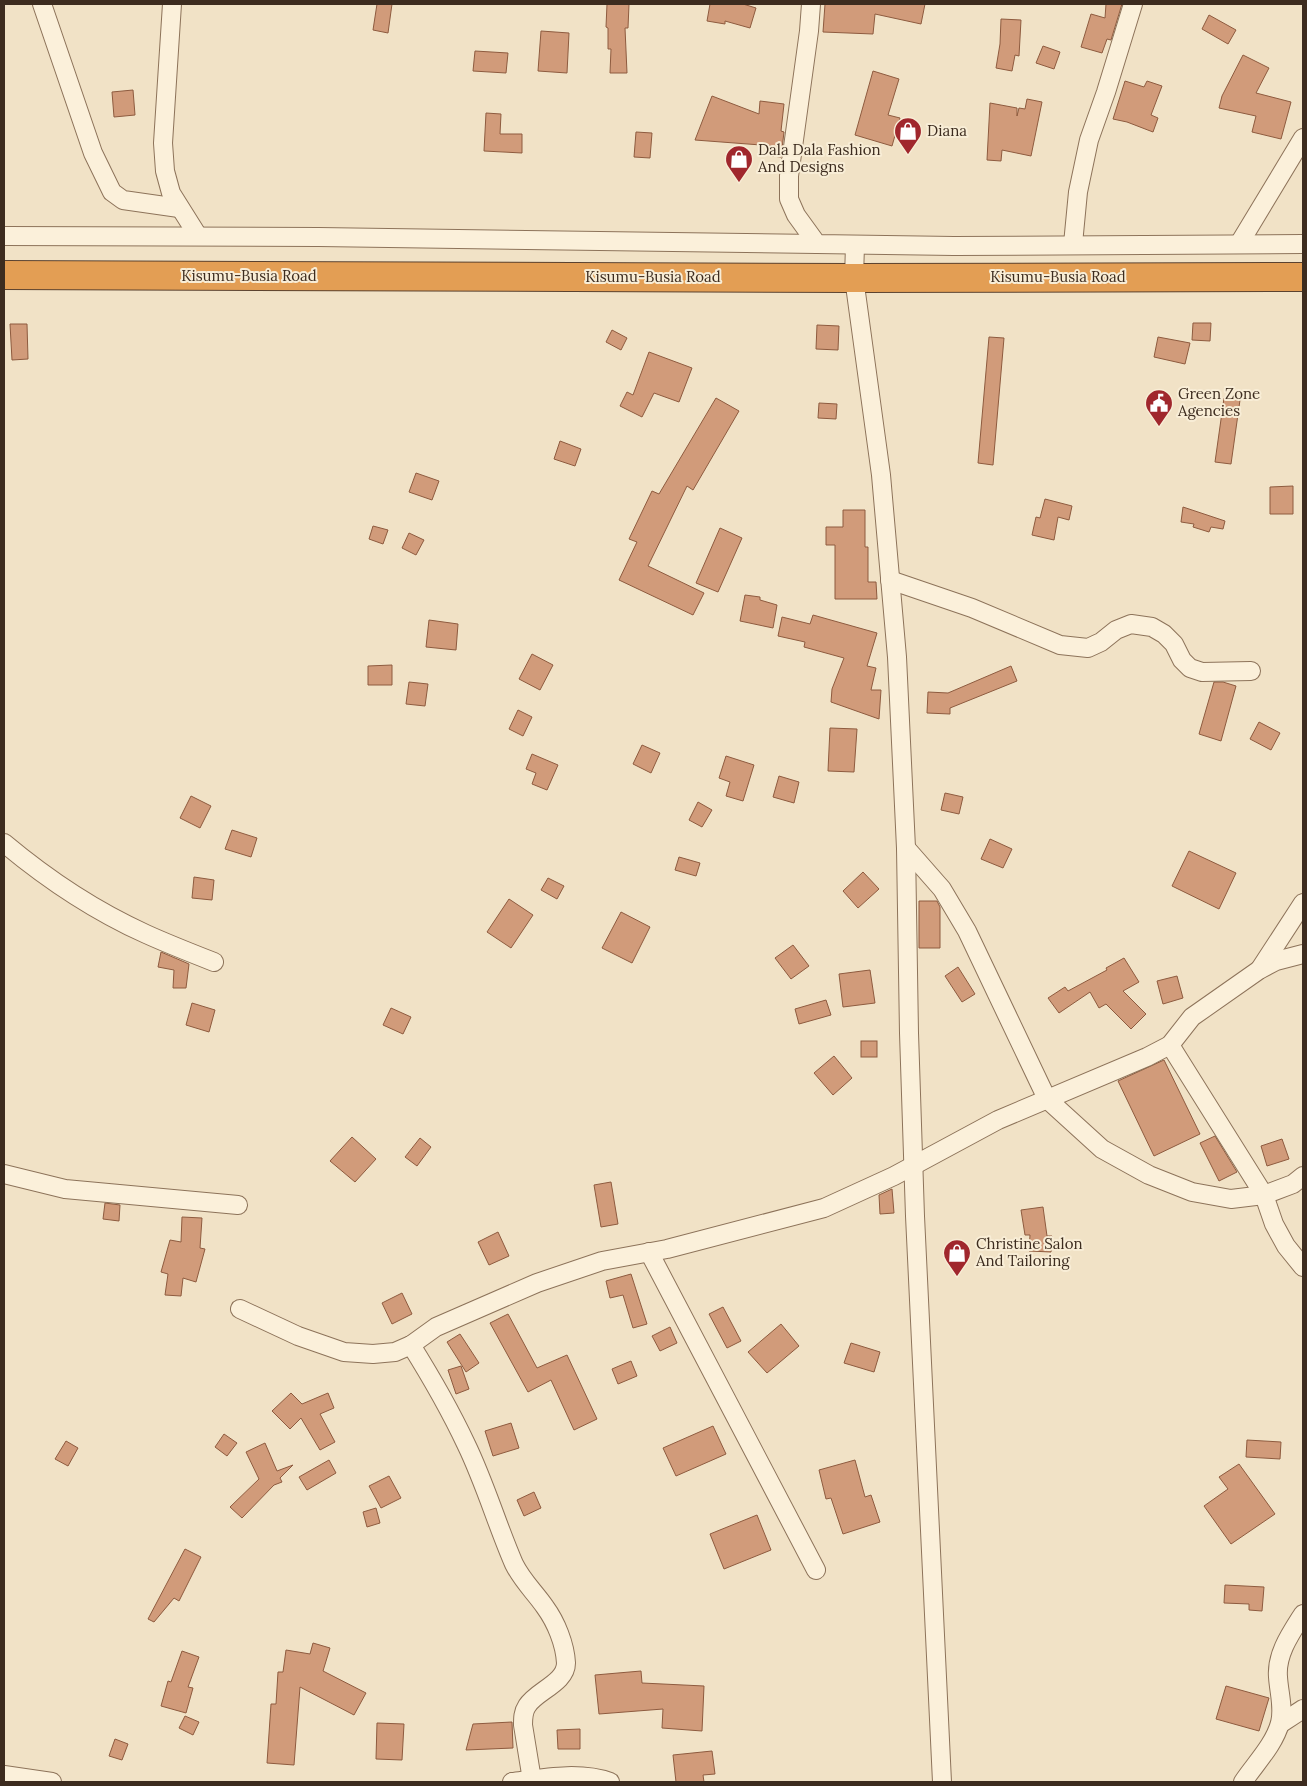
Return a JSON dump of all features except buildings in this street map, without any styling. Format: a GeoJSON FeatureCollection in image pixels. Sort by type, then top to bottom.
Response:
{"type":"FeatureCollection","features":[{"type":"Feature","properties":{"kind":"highway","name":"Kisumu-Busia Road"},"geometry":{"type":"LineString","coordinates":[[4,275],[854,278],[1303,277]]}},
{"type":"Feature","properties":{"kind":"street"},"geometry":{"type":"LineString","coordinates":[[42,4],[93,153],[112,192],[123,200],[179,208]]}},
{"type":"Feature","properties":{"kind":"street"},"geometry":{"type":"LineString","coordinates":[[172,4],[164,143],[165,171],[171,193],[198,236]]}},
{"type":"Feature","properties":{"kind":"street"},"geometry":{"type":"LineString","coordinates":[[811,4],[810,31],[789,176],[789,199],[796,215],[817,244]]}},
{"type":"Feature","properties":{"kind":"street"},"geometry":{"type":"LineString","coordinates":[[1073,244],[1078,192],[1089,140],[1133,4]]}},
{"type":"Feature","properties":{"kind":"street"},"geometry":{"type":"LineString","coordinates":[[1240,244],[1303,138]]}},
{"type":"Feature","properties":{"kind":"street"},"geometry":{"type":"LineString","coordinates":[[4,236],[198,236],[855,245],[1303,244]]}},
{"type":"Feature","properties":{"kind":"street"},"geometry":{"type":"LineString","coordinates":[[855,245],[854,278],[881,475],[897,657],[906,848],[914,1164],[942,1782]]}},
{"type":"Feature","properties":{"kind":"street"},"geometry":{"type":"LineString","coordinates":[[890,580],[972,608],[1060,645],[1088,648],[1102,642],[1116,630],[1131,624],[1152,626],[1174,644],[1182,660],[1190,668],[1202,672],[1251,671]]}},
{"type":"Feature","properties":{"kind":"street"},"geometry":{"type":"LineString","coordinates":[[4,843],[26,862],[78,898],[145,934],[214,962]]}},
{"type":"Feature","properties":{"kind":"street"},"geometry":{"type":"LineString","coordinates":[[906,848],[942,889],[967,932],[1047,1099],[1102,1149],[1149,1175],[1192,1192],[1231,1199],[1264,1195],[1292,1184],[1303,1176]]}},
{"type":"Feature","properties":{"kind":"street"},"geometry":{"type":"LineString","coordinates":[[1259,970],[1303,903]]}},
{"type":"Feature","properties":{"kind":"street"},"geometry":{"type":"LineString","coordinates":[[240,1309],[298,1336],[344,1352],[373,1354],[395,1352],[411,1345],[436,1327],[537,1283],[602,1262],[824,1208],[894,1176],[998,1120],[1147,1057],[1170,1044],[1192,1017],[1259,970],[1276,962],[1303,954]]}},
{"type":"Feature","properties":{"kind":"street"},"geometry":{"type":"LineString","coordinates":[[1170,1044],[1264,1195],[1274,1224],[1286,1246],[1303,1267]]}},
{"type":"Feature","properties":{"kind":"street"},"geometry":{"type":"LineString","coordinates":[[4,1174],[66,1189],[238,1205]]}},
{"type":"Feature","properties":{"kind":"street"},"geometry":{"type":"LineString","coordinates":[[649,1252],[816,1570]]}},
{"type":"Feature","properties":{"kind":"street"},"geometry":{"type":"LineString","coordinates":[[411,1345],[442,1397],[467,1445],[514,1564],[521,1577],[544,1606],[556,1627],[565,1654],[565,1671],[561,1677],[533,1699],[526,1707],[523,1716],[532,1780]]}},
{"type":"Feature","properties":{"kind":"street"},"geometry":{"type":"LineString","coordinates":[[1243,1782],[1272,1740],[1280,1724],[1282,1698],[1278,1677],[1280,1657],[1291,1633],[1303,1614]]}},
{"type":"Feature","properties":{"kind":"street"},"geometry":{"type":"LineString","coordinates":[[1280,1724],[1303,1709]]}},
{"type":"Feature","properties":{"kind":"street"},"geometry":{"type":"LineString","coordinates":[[4,1774],[52,1782]]}},
{"type":"Feature","properties":{"kind":"street"},"geometry":{"type":"LineString","coordinates":[[512,1782],[570,1777],[597,1777],[610,1782]]}},
{"type":"Feature","properties":{"kind":"place","name":"Diana"},"geometry":{"type":"Point","coordinates":[908,155]}},
{"type":"Feature","properties":{"kind":"place","name":"Dala Dala Fashion And Designs"},"geometry":{"type":"Point","coordinates":[739,183]}},
{"type":"Feature","properties":{"kind":"place","name":"Green Zone Agencies"},"geometry":{"type":"Point","coordinates":[1159,427]}},
{"type":"Feature","properties":{"kind":"place","name":"Christine Salon And Tailoring"},"geometry":{"type":"Point","coordinates":[957,1277]}}]}
